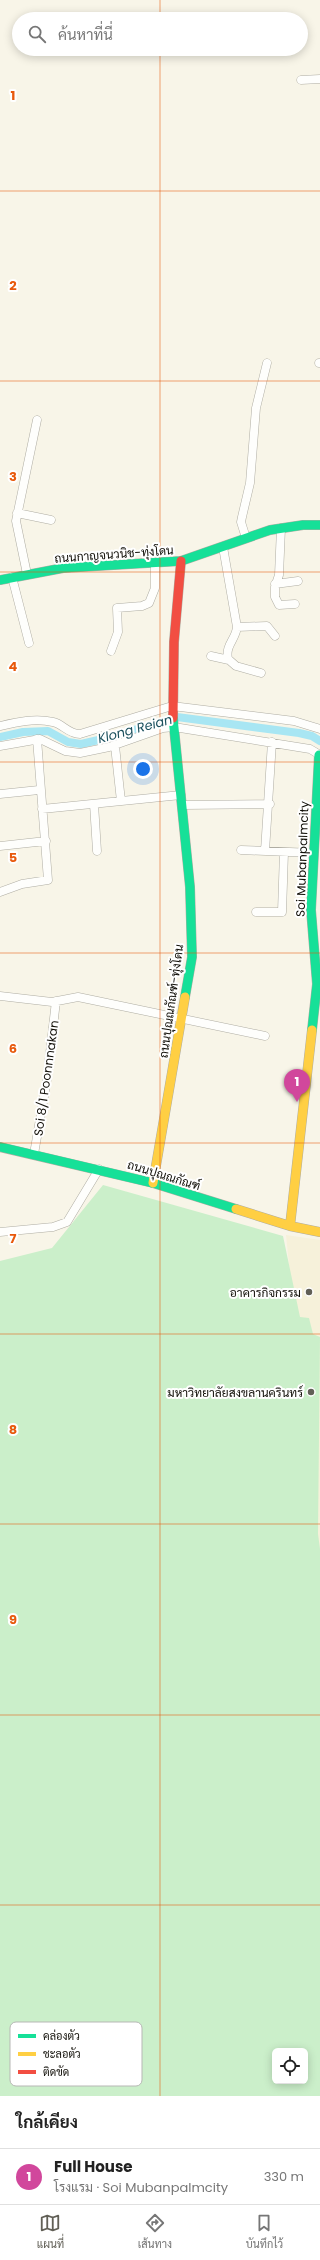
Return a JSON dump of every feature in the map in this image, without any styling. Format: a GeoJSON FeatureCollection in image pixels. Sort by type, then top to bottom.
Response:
{"type":"FeatureCollection","features":[{"type":"Feature","properties":{"kind":"street"},"geometry":{"type":"LineString","coordinates":[[301,80],[320,78]]}},
{"type":"Feature","properties":{"kind":"street"},"geometry":{"type":"LineString","coordinates":[[246,538],[242,517],[250,483],[256,408],[267,363]]}},
{"type":"Feature","properties":{"kind":"street"},"geometry":{"type":"LineString","coordinates":[[27,574],[17,529],[17,513],[37,420]]}},
{"type":"Feature","properties":{"kind":"street"},"geometry":{"type":"LineString","coordinates":[[17,513],[51,520]]}},
{"type":"Feature","properties":{"kind":"street","name":"ถนนกาญจนวนิช-ทุ่งโดน"},"geometry":{"type":"LineString","coordinates":[[0,580],[63,568],[155,564],[181,561],[246,538],[281,528],[304,525],[320,525]]}},
{"type":"Feature","properties":{"kind":"street"},"geometry":{"type":"LineString","coordinates":[[281,528],[279,572],[275,584],[275,597],[279,604],[294,604]]}},
{"type":"Feature","properties":{"kind":"street"},"geometry":{"type":"LineString","coordinates":[[223,547],[237,627],[228,646],[229,660]]}},
{"type":"Feature","properties":{"kind":"street","name":"ถนนปุณณกัณฑ์-ทุ่งโดน"},"geometry":{"type":"LineString","coordinates":[[153,1183],[192,957],[190,887],[173,707],[174,642],[181,561]]}},
{"type":"Feature","properties":{"kind":"street"},"geometry":{"type":"LineString","coordinates":[[111,651],[118,636],[117,608],[142,606],[149,603],[155,588],[155,564]]}},
{"type":"Feature","properties":{"kind":"street"},"geometry":{"type":"LineString","coordinates":[[12,577],[29,643]]}},
{"type":"Feature","properties":{"kind":"street"},"geometry":{"type":"LineString","coordinates":[[275,584],[298,581]]}},
{"type":"Feature","properties":{"kind":"street"},"geometry":{"type":"LineString","coordinates":[[237,627],[264,625],[270,628],[276,636]]}},
{"type":"Feature","properties":{"kind":"street"},"geometry":{"type":"LineString","coordinates":[[211,656],[229,660],[236,666],[261,673]]}},
{"type":"Feature","properties":{"kind":"street"},"geometry":{"type":"LineString","coordinates":[[0,726],[24,721],[50,722],[70,733],[80,734],[173,707],[294,721],[320,729]]}},
{"type":"Feature","properties":{"kind":"street"},"geometry":{"type":"LineString","coordinates":[[0,746],[37,739],[47,741],[70,753],[94,751],[115,746],[163,728],[174,726],[310,749],[320,755]]}},
{"type":"Feature","properties":{"kind":"street"},"geometry":{"type":"LineString","coordinates":[[0,892],[22,884],[48,880],[37,739]]}},
{"type":"Feature","properties":{"kind":"street"},"geometry":{"type":"LineString","coordinates":[[265,851],[270,804],[272,742]]}},
{"type":"Feature","properties":{"kind":"street"},"geometry":{"type":"LineString","coordinates":[[115,746],[121,801]]}},
{"type":"Feature","properties":{"kind":"street","name":"Soi Mubanpalmcity"},"geometry":{"type":"LineString","coordinates":[[290,1226],[318,984],[313,853],[320,755]]}},
{"type":"Feature","properties":{"kind":"street"},"geometry":{"type":"LineString","coordinates":[[0,794],[40,790]]}},
{"type":"Feature","properties":{"kind":"street"},"geometry":{"type":"LineString","coordinates":[[42,809],[181,795]]}},
{"type":"Feature","properties":{"kind":"street"},"geometry":{"type":"LineString","coordinates":[[94,804],[97,851]]}},
{"type":"Feature","properties":{"kind":"street"},"geometry":{"type":"LineString","coordinates":[[183,805],[270,804]]}},
{"type":"Feature","properties":{"kind":"street"},"geometry":{"type":"LineString","coordinates":[[0,846],[46,841]]}},
{"type":"Feature","properties":{"kind":"street"},"geometry":{"type":"LineString","coordinates":[[241,850],[313,853]]}},
{"type":"Feature","properties":{"kind":"street"},"geometry":{"type":"LineString","coordinates":[[256,912],[282,912],[284,852]]}},
{"type":"Feature","properties":{"kind":"street"},"geometry":{"type":"LineString","coordinates":[[0,996],[56,1001],[78,997],[182,1020],[265,1036]]}},
{"type":"Feature","properties":{"kind":"street","name":"Soi 8/1 Poonnnakan"},"geometry":{"type":"LineString","coordinates":[[34,1154],[47,1078],[56,1001]]}},
{"type":"Feature","properties":{"kind":"street","name":"ถนนปุณณกัณฑ์"},"geometry":{"type":"LineString","coordinates":[[0,1147],[99,1169],[153,1183],[290,1226],[320,1232]]}},
{"type":"Feature","properties":{"kind":"street"},"geometry":{"type":"LineString","coordinates":[[0,1232],[53,1227],[67,1222],[99,1169]]}},
{"type":"Feature","properties":{"kind":"shaded area","name":"มหาวิทยาลัยสงขลานครินทร์"},"geometry":{"type":"Polygon","coordinates":[[[286,1235],[320,1240],[320,1571],[317,1544],[286,1235]]]}},
{"type":"Feature","properties":{"kind":"green space"},"geometry":{"type":"Polygon","coordinates":[[[103,1185],[283,1236],[300,1317],[309,1318],[313,1334],[320,1337],[318,1534],[320,1549],[320,2096],[0,2096],[0,1261],[52,1248],[103,1185]]]}},
{"type":"Feature","properties":{"kind":"waterway","name":"Klong Reian"},"geometry":{"type":"LineString","coordinates":[[0,737],[23,732],[48,731],[68,742],[81,744],[107,738],[177,717],[299,733],[312,736],[320,741]]}},
{"type":"Feature","properties":{"kind":"traffic: fast"},"geometry":{"type":"LineString","coordinates":[[0,580],[63,568],[181,561],[270,530],[303,525],[320,525]]}},
{"type":"Feature","properties":{"kind":"traffic: fast"},"geometry":{"type":"LineString","coordinates":[[173,718],[190,887],[192,957],[185,997]]}},
{"type":"Feature","properties":{"kind":"traffic: fast"},"geometry":{"type":"LineString","coordinates":[[312,1030],[317,984],[311,910],[319,755]]}},
{"type":"Feature","properties":{"kind":"traffic: fast"},"geometry":{"type":"LineString","coordinates":[[0,1147],[153,1183],[236,1209]]}},
{"type":"Feature","properties":{"kind":"traffic: slow"},"geometry":{"type":"LineString","coordinates":[[153,1183],[185,997]]}},
{"type":"Feature","properties":{"kind":"traffic: slow"},"geometry":{"type":"LineString","coordinates":[[290,1226],[312,1030]]}},
{"type":"Feature","properties":{"kind":"traffic: slow"},"geometry":{"type":"LineString","coordinates":[[236,1209],[290,1226],[320,1232]]}},
{"type":"Feature","properties":{"kind":"traffic: jam"},"geometry":{"type":"LineString","coordinates":[[173,718],[174,642],[181,561]]}},
{"type":"Feature","properties":{"kind":"place","name":"Full House"},"geometry":{"type":"Point","coordinates":[297,1102]}},
{"type":"Feature","properties":{"kind":"place","name":"อาคารกิจกรรม"},"geometry":{"type":"Point","coordinates":[309,1292]}},
{"type":"Feature","properties":{"kind":"place","name":"มหาวิทยาลัยสงขลานครินทร์"},"geometry":{"type":"Point","coordinates":[311,1392]}}]}
